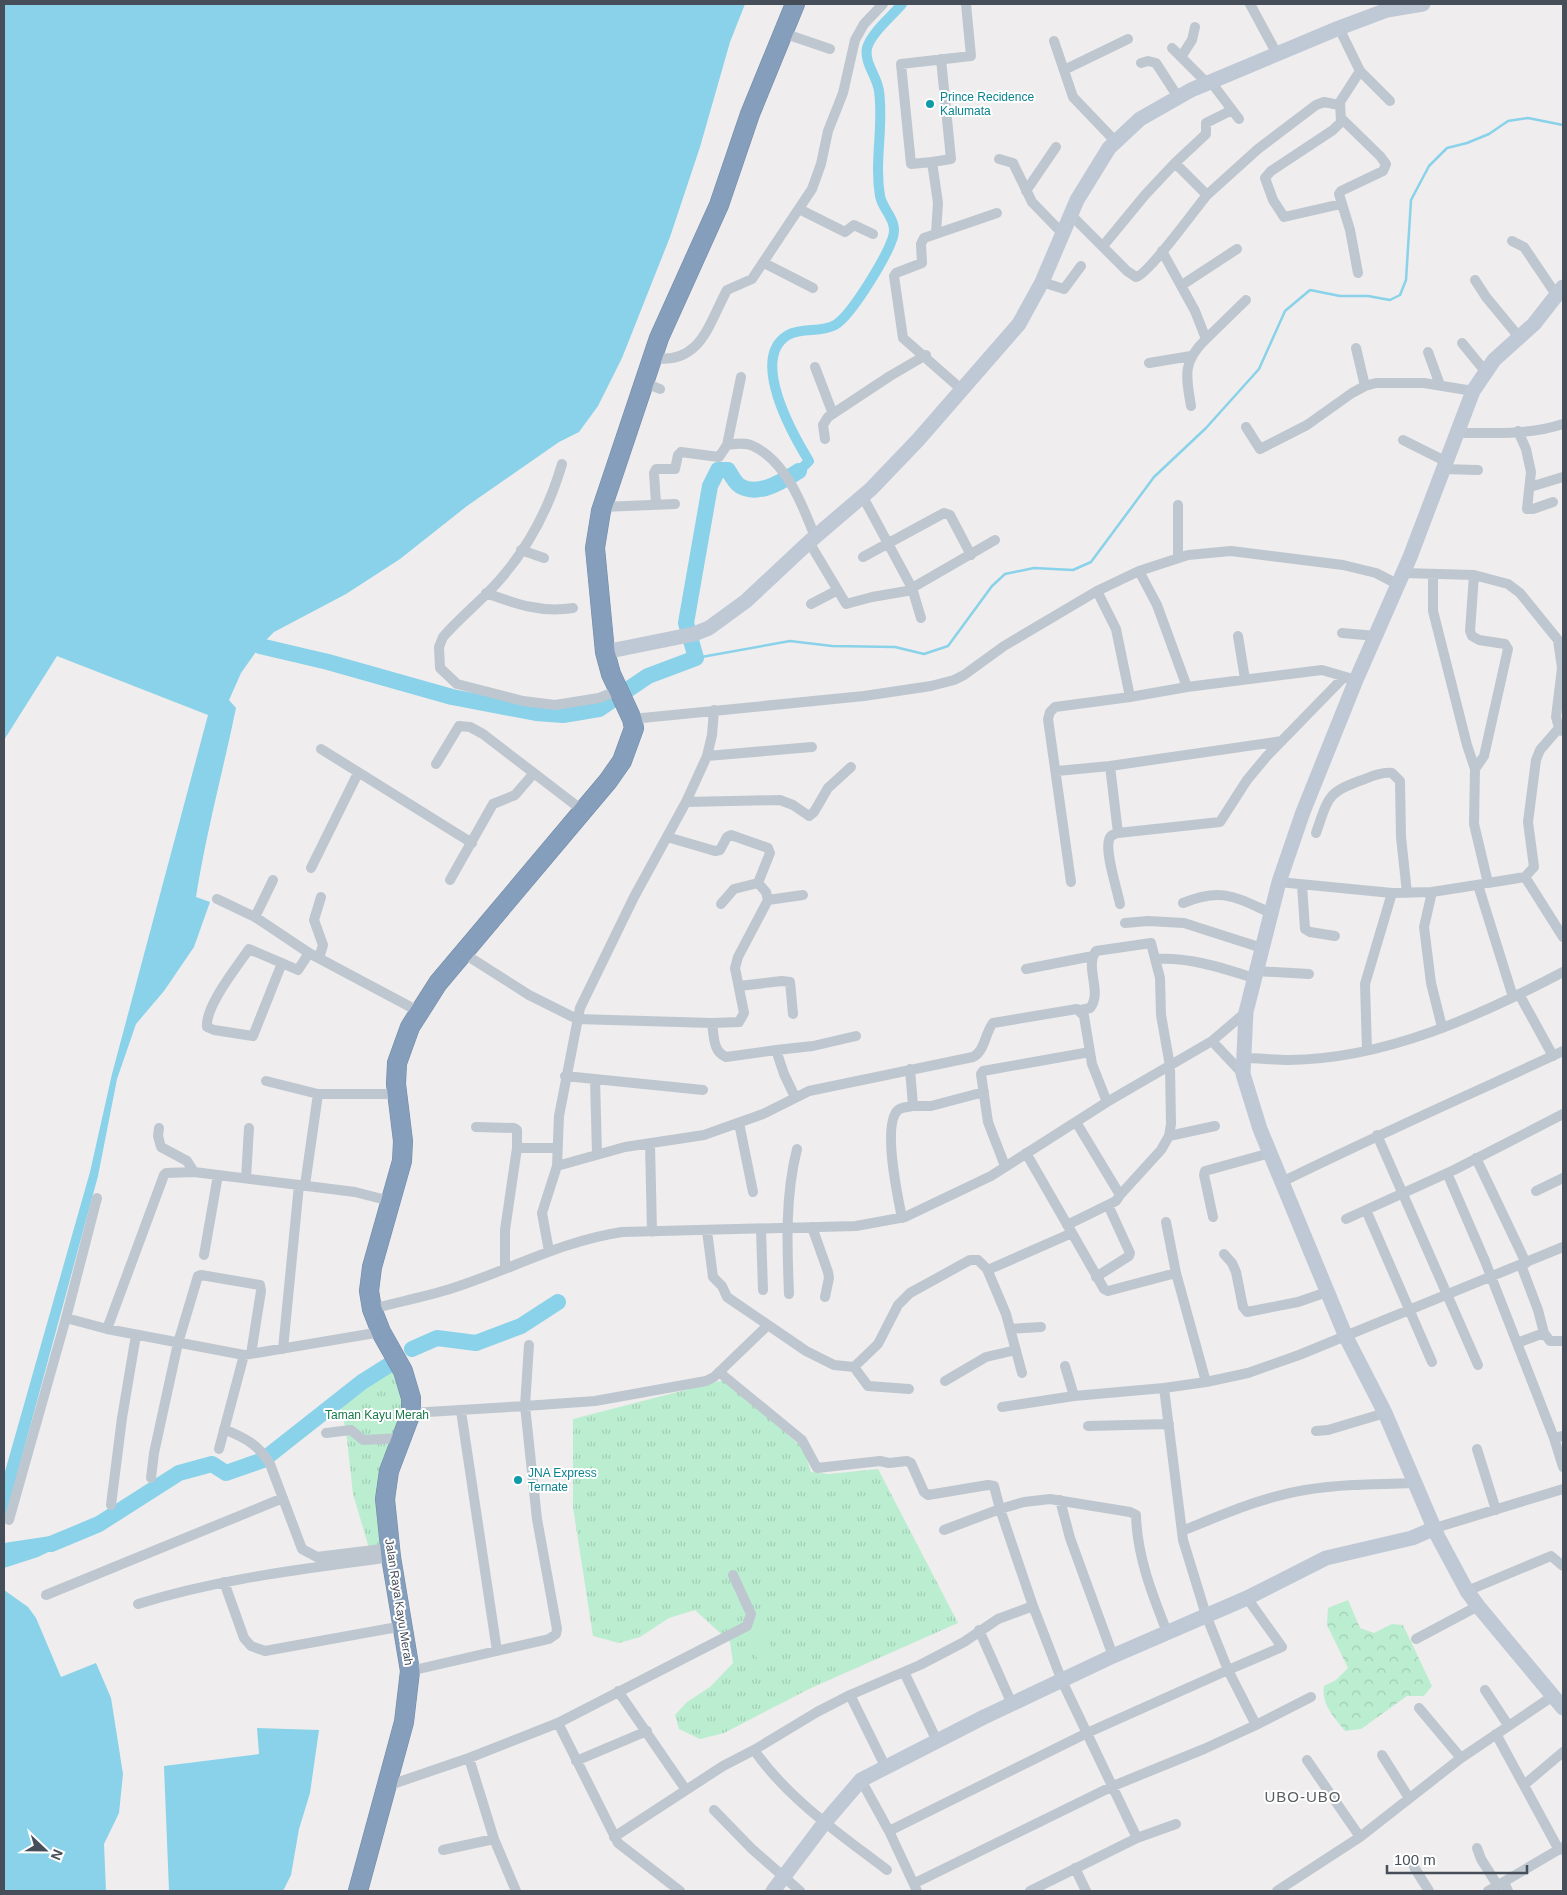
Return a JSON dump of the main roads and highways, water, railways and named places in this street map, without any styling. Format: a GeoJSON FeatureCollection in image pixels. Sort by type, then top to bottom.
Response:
{"type":"FeatureCollection","features":[{"type":"Feature","properties":{"kind":"highway","name":"Jalan Raya Kayu Merah"},"geometry":{"type":"LineString","coordinates":[[358,1891],[404,1722],[410,1671],[390,1552],[385,1500],[389,1471],[411,1413],[409,1386],[403,1371],[381,1332],[372,1309],[369,1291],[372,1267],[402,1161],[403,1148],[397,1094],[397,1063],[418,1011],[463,953],[622,760],[632,734],[605,652],[595,548],[602,507],[652,386],[652,358],[719,205],[750,114],[795,4]]}},
{"type":"Feature","properties":{"kind":"water"},"geometry":{"type":"Polygon","coordinates":[[[4,4],[745,4],[730,42],[700,147],[670,237],[622,358],[598,406],[579,432],[559,442],[467,506],[400,559],[346,594],[274,632],[260,646],[241,673],[229,700],[236,708],[196,897],[210,902],[194,947],[164,991],[136,1024],[117,1079],[98,1176],[4,1523],[4,1475],[90,1172],[112,1074],[208,715],[57,656],[4,740],[4,4]]]}},
{"type":"Feature","properties":{"kind":"water"},"geometry":{"type":"Polygon","coordinates":[[[70,1533],[73,1540],[38,1557],[4,1568],[4,1543],[70,1533]]]}},
{"type":"Feature","properties":{"kind":"water"},"geometry":{"type":"Polygon","coordinates":[[[4,1590],[28,1607],[36,1618],[61,1677],[96,1663],[111,1698],[123,1774],[119,1813],[104,1844],[106,1891],[4,1891],[4,1590]]]}},
{"type":"Feature","properties":{"kind":"water"},"geometry":{"type":"Polygon","coordinates":[[[257,1728],[319,1730],[310,1793],[299,1829],[291,1875],[283,1891],[169,1891],[164,1766],[259,1754],[257,1728]]]}},
{"type":"Feature","properties":{"kind":"waterway"},"geometry":{"type":"LineString","coordinates":[[799,471],[809,461],[793,434],[778,397],[773,378],[773,361],[777,346],[788,335],[799,331],[830,327],[842,319],[868,284],[893,237],[894,226],[880,196],[878,183],[879,91],[867,59],[867,48],[873,36],[902,4]]}},
{"type":"Feature","properties":{"kind":"waterway"},"geometry":{"type":"LineString","coordinates":[[696,658],[790,641],[832,646],[895,647],[924,654],[948,646],[992,586],[1005,574],[1034,568],[1073,570],[1091,562],[1154,477],[1206,428],[1259,369],[1285,311],[1310,290],[1340,296],[1368,296],[1390,300],[1400,295],[1406,280],[1411,200],[1429,166],[1447,148],[1467,143],[1489,134],[1508,121],[1528,118],[1563,125]]}},
{"type":"Feature","properties":{"kind":"waterway"},"geometry":{"type":"LineString","coordinates":[[260,646],[328,662],[452,697],[536,713],[563,715],[599,709],[648,676],[696,658],[686,623],[710,486],[718,470],[728,470],[740,486],[755,490],[770,486],[799,471]]}},
{"type":"Feature","properties":{"kind":"waterway"},"geometry":{"type":"LineString","coordinates":[[412,1349],[437,1338],[476,1343],[521,1326],[558,1302]]}},
{"type":"Feature","properties":{"kind":"waterway"},"geometry":{"type":"LineString","coordinates":[[51,1544],[99,1524],[179,1473],[212,1464],[226,1473],[263,1460],[362,1382],[389,1365]]}},
{"type":"Feature","properties":{"kind":"place","name":"Prince Recidence Kalumata"},"geometry":{"type":"Point","coordinates":[930,104]}},
{"type":"Feature","properties":{"kind":"place","name":"JNA Express Ternate"},"geometry":{"type":"Point","coordinates":[518,1480]}},
{"type":"Feature","properties":{"kind":"district","name":"UBO-UBO"},"geometry":{"type":"Point","coordinates":[1303,1797]}},
{"type":"Feature","properties":{"kind":"park label","name":"Taman Kayu Merah"},"geometry":{"type":"Point","coordinates":[377,1415]}}]}
